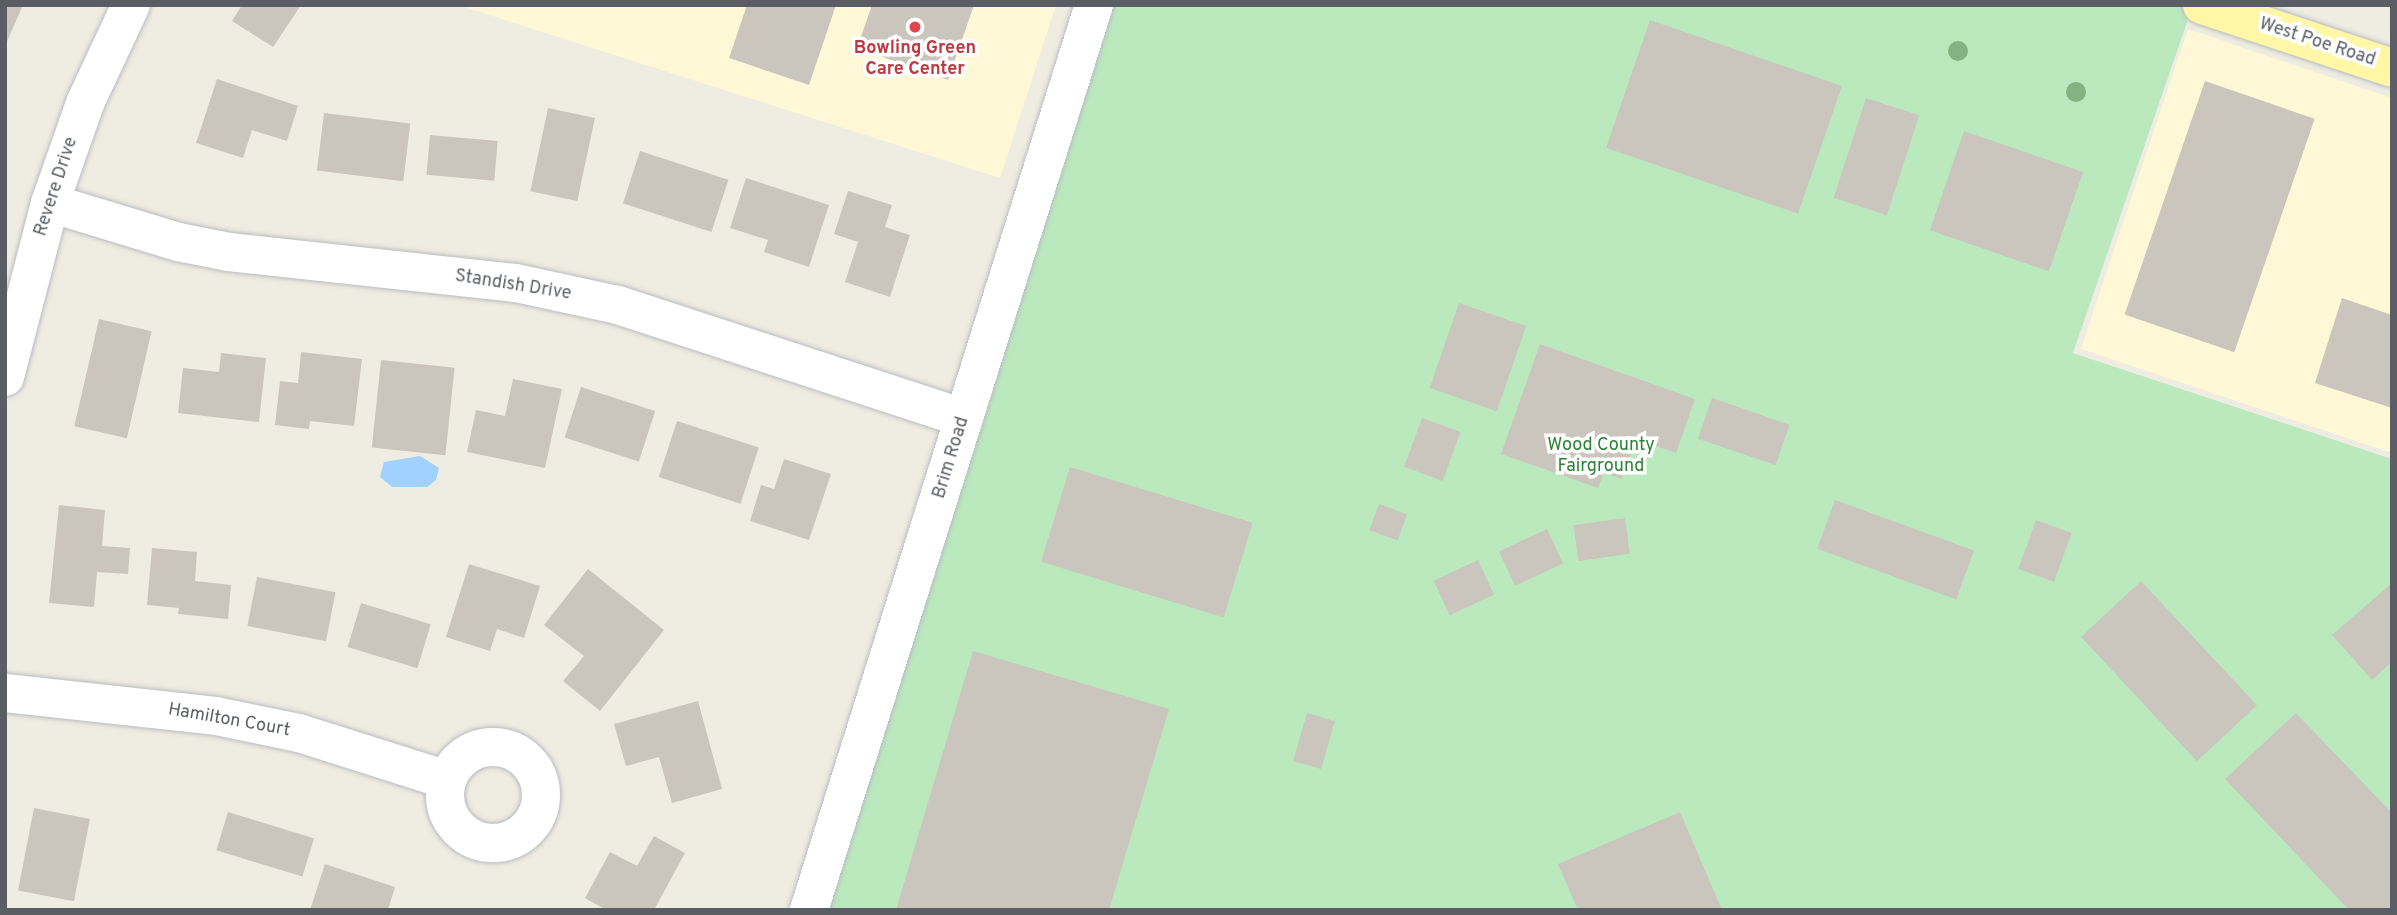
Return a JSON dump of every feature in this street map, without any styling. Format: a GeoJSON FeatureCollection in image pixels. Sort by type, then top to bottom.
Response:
{"type":"FeatureCollection","features":[{"type":"Feature","properties":{"kind":"main road","name":"West Poe Road"},"geometry":{"type":"LineString","coordinates":[[2202,5],[2392,68]]}},
{"type":"Feature","properties":{"kind":"street","name":"Revere Drive"},"geometry":{"type":"LineString","coordinates":[[5,377],[50,203],[86,101],[131,5]]}},
{"type":"Feature","properties":{"kind":"street","name":"Brim Road"},"geometry":{"type":"LineString","coordinates":[[809,910],[1094,5]]}},
{"type":"Feature","properties":{"kind":"street","name":"Standish Drive"},"geometry":{"type":"LineString","coordinates":[[50,203],[178,242],[229,253],[516,283],[618,305],[964,418]]}},
{"type":"Feature","properties":{"kind":"street","name":"Hamilton Court"},"geometry":{"type":"LineString","coordinates":[[5,693],[216,716],[299,733],[447,780]]}},
{"type":"Feature","properties":{"kind":"shaded area"},"geometry":{"type":"Polygon","coordinates":[[[458,5],[1056,5],[1000,178],[458,5]]]}},
{"type":"Feature","properties":{"kind":"shaded area"},"geometry":{"type":"Polygon","coordinates":[[[2188,29],[2392,98],[2392,453],[2081,349],[2188,29]]]}},
{"type":"Feature","properties":{"kind":"green space","name":"Wood County Fairground"},"geometry":{"type":"Polygon","coordinates":[[[1094,5],[2193,5],[2073,353],[2392,459],[2392,910],[809,910],[1094,5]]]}},
{"type":"Feature","properties":{"kind":"water"},"geometry":{"type":"Polygon","coordinates":[[[420,456],[439,468],[436,480],[427,487],[392,487],[380,477],[384,462],[420,456]]]}},
{"type":"Feature","properties":{"kind":"building"},"geometry":{"type":"Polygon","coordinates":[[[5,5],[23,5],[5,46],[5,5]]]}},
{"type":"Feature","properties":{"kind":"building"},"geometry":{"type":"Polygon","coordinates":[[[242,5],[301,5],[273,47],[232,21],[242,5]]]}},
{"type":"Feature","properties":{"kind":"building","name":"Bowling Green Care Center"},"geometry":{"type":"Polygon","coordinates":[[[747,5],[836,5],[809,85],[729,58],[747,5]]]}},
{"type":"Feature","properties":{"kind":"building","name":"Bowling Green Care Center"},"geometry":{"type":"Polygon","coordinates":[[[872,5],[974,5],[948,80],[857,48],[872,5]]]}},
{"type":"Feature","properties":{"kind":"building"},"geometry":{"type":"Polygon","coordinates":[[[1650,20],[1842,86],[1798,214],[1606,148],[1650,20]]]}},
{"type":"Feature","properties":{"kind":"building"},"geometry":{"type":"Polygon","coordinates":[[[217,79],[298,106],[287,141],[252,130],[243,158],[196,143],[217,79]]]}},
{"type":"Feature","properties":{"kind":"building"},"geometry":{"type":"Polygon","coordinates":[[[2205,81],[2315,119],[2234,352],[2125,315],[2205,81]]]}},
{"type":"Feature","properties":{"kind":"building"},"geometry":{"type":"Polygon","coordinates":[[[1866,98],[1919,115],[1887,215],[1834,198],[1866,98]]]}},
{"type":"Feature","properties":{"kind":"building"},"geometry":{"type":"Polygon","coordinates":[[[548,108],[595,118],[577,201],[530,191],[548,108]]]}},
{"type":"Feature","properties":{"kind":"building"},"geometry":{"type":"Polygon","coordinates":[[[324,113],[410,124],[403,181],[317,171],[324,113]]]}},
{"type":"Feature","properties":{"kind":"building"},"geometry":{"type":"Polygon","coordinates":[[[1964,131],[2083,172],[2049,271],[1930,230],[1964,131]]]}},
{"type":"Feature","properties":{"kind":"building"},"geometry":{"type":"Polygon","coordinates":[[[430,135],[498,141],[494,181],[427,175],[430,135]]]}},
{"type":"Feature","properties":{"kind":"building"},"geometry":{"type":"Polygon","coordinates":[[[640,151],[728,180],[711,232],[623,203],[640,151]]]}},
{"type":"Feature","properties":{"kind":"building"},"geometry":{"type":"Polygon","coordinates":[[[746,178],[829,205],[809,267],[764,252],[768,240],[730,228],[746,178]]]}},
{"type":"Feature","properties":{"kind":"building"},"geometry":{"type":"Polygon","coordinates":[[[848,191],[892,205],[885,227],[910,235],[890,297],[845,282],[858,242],[834,234],[848,191]]]}},
{"type":"Feature","properties":{"kind":"building"},"geometry":{"type":"Polygon","coordinates":[[[2342,298],[2392,315],[2392,408],[2315,383],[2342,298]]]}},
{"type":"Feature","properties":{"kind":"building"},"geometry":{"type":"Polygon","coordinates":[[[1459,303],[1526,326],[1497,411],[1430,388],[1459,303]]]}},
{"type":"Feature","properties":{"kind":"building"},"geometry":{"type":"Polygon","coordinates":[[[99,319],[152,331],[127,438],[74,426],[99,319]]]}},
{"type":"Feature","properties":{"kind":"building"},"geometry":{"type":"Polygon","coordinates":[[[1540,344],[1695,399],[1676,453],[1636,439],[1622,479],[1604,473],[1598,488],[1501,454],[1540,344]]]}},
{"type":"Feature","properties":{"kind":"building"},"geometry":{"type":"Polygon","coordinates":[[[301,352],[362,359],[354,426],[310,421],[309,429],[275,425],[280,381],[298,383],[301,352]]]}},
{"type":"Feature","properties":{"kind":"building"},"geometry":{"type":"Polygon","coordinates":[[[221,353],[266,358],[259,422],[178,413],[183,368],[219,372],[221,353]]]}},
{"type":"Feature","properties":{"kind":"building"},"geometry":{"type":"Polygon","coordinates":[[[381,360],[455,368],[445,455],[372,448],[381,360]]]}},
{"type":"Feature","properties":{"kind":"building"},"geometry":{"type":"Polygon","coordinates":[[[513,379],[562,389],[545,468],[467,452],[476,410],[505,416],[513,379]]]}},
{"type":"Feature","properties":{"kind":"building"},"geometry":{"type":"Polygon","coordinates":[[[581,387],[655,411],[639,462],[565,437],[581,387]]]}},
{"type":"Feature","properties":{"kind":"building"},"geometry":{"type":"Polygon","coordinates":[[[1712,398],[1790,425],[1776,465],[1698,439],[1712,398]]]}},
{"type":"Feature","properties":{"kind":"building"},"geometry":{"type":"Polygon","coordinates":[[[1422,418],[1461,432],[1443,481],[1404,467],[1422,418]]]}},
{"type":"Feature","properties":{"kind":"building"},"geometry":{"type":"Polygon","coordinates":[[[677,421],[759,448],[741,504],[659,477],[677,421]]]}},
{"type":"Feature","properties":{"kind":"building"},"geometry":{"type":"Polygon","coordinates":[[[784,459],[831,474],[809,540],[750,521],[761,485],[774,489],[784,459]]]}},
{"type":"Feature","properties":{"kind":"building"},"geometry":{"type":"Polygon","coordinates":[[[1070,467],[1253,523],[1224,618],[1041,562],[1070,467]]]}},
{"type":"Feature","properties":{"kind":"building"},"geometry":{"type":"Polygon","coordinates":[[[1835,500],[1974,551],[1956,599],[1817,549],[1835,500]]]}},
{"type":"Feature","properties":{"kind":"building"},"geometry":{"type":"Polygon","coordinates":[[[1379,504],[1407,514],[1398,541],[1369,530],[1379,504]]]}},
{"type":"Feature","properties":{"kind":"building"},"geometry":{"type":"Polygon","coordinates":[[[59,505],[105,510],[102,546],[130,548],[128,574],[97,572],[94,607],[49,603],[59,505]]]}},
{"type":"Feature","properties":{"kind":"building"},"geometry":{"type":"Polygon","coordinates":[[[1625,518],[1630,554],[1579,561],[1574,525],[1625,518]]]}},
{"type":"Feature","properties":{"kind":"building"},"geometry":{"type":"Polygon","coordinates":[[[2036,520],[2072,533],[2054,582],[2018,569],[2036,520]]]}},
{"type":"Feature","properties":{"kind":"building"},"geometry":{"type":"Polygon","coordinates":[[[1547,529],[1563,563],[1515,586],[1499,551],[1547,529]]]}},
{"type":"Feature","properties":{"kind":"building"},"geometry":{"type":"Polygon","coordinates":[[[152,548],[197,552],[195,581],[231,585],[228,619],[178,614],[179,608],[147,605],[152,548]]]}},
{"type":"Feature","properties":{"kind":"building"},"geometry":{"type":"Polygon","coordinates":[[[1478,560],[1494,594],[1450,615],[1434,581],[1478,560]]]}},
{"type":"Feature","properties":{"kind":"building"},"geometry":{"type":"Polygon","coordinates":[[[469,564],[540,586],[524,638],[497,629],[490,651],[446,637],[469,564]]]}},
{"type":"Feature","properties":{"kind":"building"},"geometry":{"type":"Polygon","coordinates":[[[588,569],[664,630],[600,711],[563,681],[584,656],[544,625],[588,569]]]}},
{"type":"Feature","properties":{"kind":"building"},"geometry":{"type":"Polygon","coordinates":[[[257,577],[336,592],[326,641],[247,626],[257,577]]]}},
{"type":"Feature","properties":{"kind":"building"},"geometry":{"type":"Polygon","coordinates":[[[2141,581],[2257,705],[2197,761],[2081,637],[2141,581]]]}},
{"type":"Feature","properties":{"kind":"building"},"geometry":{"type":"Polygon","coordinates":[[[2392,583],[2392,662],[2372,680],[2332,635],[2392,583]]]}},
{"type":"Feature","properties":{"kind":"building"},"geometry":{"type":"Polygon","coordinates":[[[361,603],[431,624],[417,668],[348,647],[361,603]]]}},
{"type":"Feature","properties":{"kind":"building"},"geometry":{"type":"Polygon","coordinates":[[[973,651],[1169,709],[1109,910],[896,910],[973,651]]]}},
{"type":"Feature","properties":{"kind":"building"},"geometry":{"type":"Polygon","coordinates":[[[698,701],[722,789],[672,803],[659,757],[626,766],[614,724],[698,701]]]}},
{"type":"Feature","properties":{"kind":"building"},"geometry":{"type":"Polygon","coordinates":[[[1307,713],[1335,721],[1321,769],[1293,761],[1307,713]]]}},
{"type":"Feature","properties":{"kind":"building"},"geometry":{"type":"Polygon","coordinates":[[[2296,713],[2392,813],[2392,910],[2349,910],[2225,779],[2296,713]]]}},
{"type":"Feature","properties":{"kind":"building"},"geometry":{"type":"Polygon","coordinates":[[[34,808],[90,819],[74,901],[18,890],[34,808]]]}},
{"type":"Feature","properties":{"kind":"building"},"geometry":{"type":"Polygon","coordinates":[[[228,812],[314,838],[302,877],[216,850],[228,812]]]}},
{"type":"Feature","properties":{"kind":"building"},"geometry":{"type":"Polygon","coordinates":[[[1680,812],[1722,910],[1578,910],[1558,864],[1680,812]]]}},
{"type":"Feature","properties":{"kind":"building"},"geometry":{"type":"Polygon","coordinates":[[[654,836],[685,853],[654,910],[606,910],[585,898],[610,852],[637,866],[654,836]]]}},
{"type":"Feature","properties":{"kind":"building"},"geometry":{"type":"Polygon","coordinates":[[[325,864],[395,887],[388,910],[310,910],[325,864]]]}},
{"type":"Feature","properties":{"kind":"place","name":"Bowling Green Care Center"},"geometry":{"type":"Point","coordinates":[915,27]}}]}
